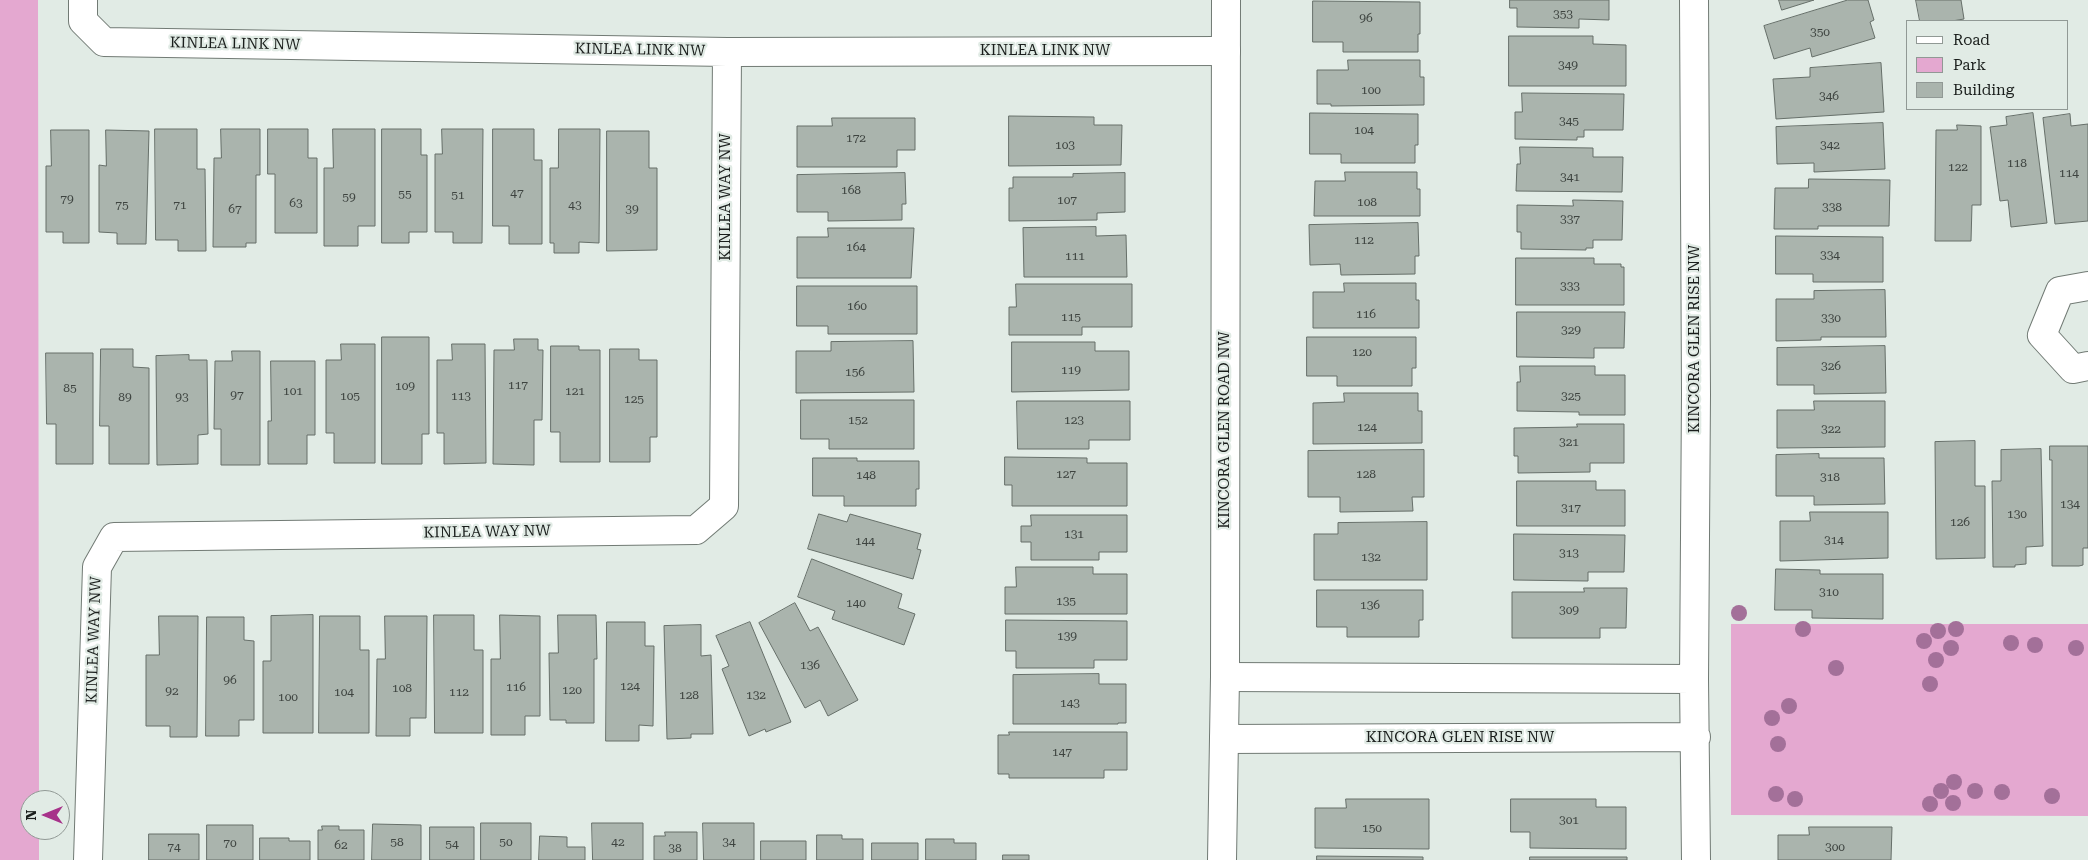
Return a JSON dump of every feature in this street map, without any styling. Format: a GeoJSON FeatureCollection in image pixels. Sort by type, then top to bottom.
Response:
{"type":"FeatureCollection","features":[{"type":"Feature","properties":{"kind":"street","name":"KINLEA LINK NW"},"geometry":{"type":"LineString","coordinates":[[83,0],[83,21],[104,42],[727,52],[1226,51]]}},
{"type":"Feature","properties":{"kind":"street","name":"KINCORA GLEN ROAD NW"},"geometry":{"type":"LineString","coordinates":[[1222,860],[1225,677],[1226,0]]}},
{"type":"Feature","properties":{"kind":"street","name":"KINCORA GLEN RISE NW"},"geometry":{"type":"LineString","coordinates":[[1694,0],[1696,404],[1694,679],[1696,860]]}},
{"type":"Feature","properties":{"kind":"street","name":"KINLEA WAY NW"},"geometry":{"type":"LineString","coordinates":[[88,860],[97,568],[114,537],[696,530],[724,506],[727,52]]}},
{"type":"Feature","properties":{"kind":"street"},"geometry":{"type":"LineString","coordinates":[[2088,286],[2060,291],[2042,335],[2073,369],[2088,366]]}},
{"type":"Feature","properties":{"kind":"street"},"geometry":{"type":"LineString","coordinates":[[1225,677],[1694,679]]}},
{"type":"Feature","properties":{"kind":"street","name":"KINCORA GLEN RISE NW"},"geometry":{"type":"LineString","coordinates":[[1224,739],[1696,737]]}},
{"type":"Feature","properties":{"kind":"green space"},"geometry":{"type":"Polygon","coordinates":[[[0,0],[38,0],[39,790],[20,790],[20,840],[39,840],[39,860],[0,860],[0,0]]]}},
{"type":"Feature","properties":{"kind":"green space"},"geometry":{"type":"Polygon","coordinates":[[[1731,624],[2088,624],[2088,816],[1731,815],[1731,624]]]}},
{"type":"Feature","properties":{"kind":"building"},"geometry":{"type":"Polygon","coordinates":[[[1510,0],[1609,0],[1609,20],[1579,19],[1579,28],[1517,27],[1517,8],[1510,8],[1510,0]]]}},
{"type":"Feature","properties":{"kind":"building"},"geometry":{"type":"Polygon","coordinates":[[[1779,0],[1814,0],[1782,10],[1779,0]]]}},
{"type":"Feature","properties":{"kind":"building"},"geometry":{"type":"Polygon","coordinates":[[[1848,0],[1868,0],[1874,20],[1870,22],[1875,38],[1812,57],[1810,48],[1774,59],[1764,26],[1848,0]]]}},
{"type":"Feature","properties":{"kind":"building"},"geometry":{"type":"Polygon","coordinates":[[[1916,0],[1961,0],[1964,19],[1920,20],[1916,0]]]}},
{"type":"Feature","properties":{"kind":"building"},"geometry":{"type":"Polygon","coordinates":[[[1313,1],[1420,2],[1418,52],[1343,52],[1343,42],[1313,42],[1313,1]]]}},
{"type":"Feature","properties":{"kind":"building"},"geometry":{"type":"Polygon","coordinates":[[[1509,36],[1593,36],[1593,44],[1626,45],[1626,86],[1509,86],[1509,36]]]}},
{"type":"Feature","properties":{"kind":"building"},"geometry":{"type":"Polygon","coordinates":[[[1348,60],[1420,60],[1420,77],[1424,77],[1424,105],[1331,106],[1331,104],[1317,104],[1317,70],[1348,70],[1348,60]]]}},
{"type":"Feature","properties":{"kind":"building"},"geometry":{"type":"Polygon","coordinates":[[[1881,63],[1884,112],[1776,119],[1773,79],[1810,77],[1810,68],[1881,63]]]}},
{"type":"Feature","properties":{"kind":"building"},"geometry":{"type":"Polygon","coordinates":[[[1522,93],[1624,94],[1623,130],[1584,130],[1584,137],[1577,137],[1577,140],[1515,139],[1515,112],[1522,112],[1522,93]]]}},
{"type":"Feature","properties":{"kind":"building"},"geometry":{"type":"Polygon","coordinates":[[[1310,113],[1418,114],[1418,145],[1415,145],[1415,163],[1341,163],[1341,154],[1310,154],[1310,113]]]}},
{"type":"Feature","properties":{"kind":"building"},"geometry":{"type":"Polygon","coordinates":[[[2033,113],[2047,223],[2011,227],[2008,200],[2000,201],[1990,127],[2007,125],[2006,117],[2033,113]]]}},
{"type":"Feature","properties":{"kind":"building"},"geometry":{"type":"Polygon","coordinates":[[[2070,114],[2071,126],[2088,124],[2088,221],[2055,224],[2043,118],[2070,114]]]}},
{"type":"Feature","properties":{"kind":"building"},"geometry":{"type":"Polygon","coordinates":[[[1009,116],[1094,117],[1094,125],[1122,125],[1121,165],[1009,166],[1009,116]]]}},
{"type":"Feature","properties":{"kind":"building"},"geometry":{"type":"Polygon","coordinates":[[[832,118],[915,118],[915,150],[897,150],[897,167],[797,167],[797,126],[832,126],[832,118]]]}},
{"type":"Feature","properties":{"kind":"building"},"geometry":{"type":"Polygon","coordinates":[[[1883,123],[1885,169],[1814,172],[1814,163],[1777,164],[1776,127],[1883,123]]]}},
{"type":"Feature","properties":{"kind":"building"},"geometry":{"type":"Polygon","coordinates":[[[1957,125],[1981,126],[1981,205],[1972,205],[1971,241],[1935,241],[1936,130],[1957,130],[1957,125]]]}},
{"type":"Feature","properties":{"kind":"building"},"geometry":{"type":"Polygon","coordinates":[[[155,129],[197,129],[197,169],[205,169],[206,251],[178,251],[178,240],[156,240],[155,129]]]}},
{"type":"Feature","properties":{"kind":"building"},"geometry":{"type":"Polygon","coordinates":[[[221,129],[260,129],[260,175],[256,175],[256,243],[246,243],[246,247],[213,247],[214,158],[221,158],[221,129]]]}},
{"type":"Feature","properties":{"kind":"building"},"geometry":{"type":"Polygon","coordinates":[[[268,129],[308,129],[308,158],[317,158],[317,233],[275,233],[275,174],[268,174],[268,129]]]}},
{"type":"Feature","properties":{"kind":"building"},"geometry":{"type":"Polygon","coordinates":[[[333,129],[375,129],[375,226],[358,226],[358,246],[324,246],[324,168],[333,168],[333,129]]]}},
{"type":"Feature","properties":{"kind":"building"},"geometry":{"type":"Polygon","coordinates":[[[382,129],[421,129],[421,155],[427,155],[427,232],[409,232],[409,243],[382,243],[382,129]]]}},
{"type":"Feature","properties":{"kind":"building"},"geometry":{"type":"Polygon","coordinates":[[[442,129],[483,129],[482,243],[453,243],[453,232],[435,232],[435,154],[442,154],[442,129]]]}},
{"type":"Feature","properties":{"kind":"building"},"geometry":{"type":"Polygon","coordinates":[[[493,129],[534,129],[534,160],[542,160],[542,244],[509,244],[509,226],[493,226],[493,129]]]}},
{"type":"Feature","properties":{"kind":"building"},"geometry":{"type":"Polygon","coordinates":[[[559,129],[600,129],[599,243],[579,242],[579,253],[554,253],[554,243],[550,243],[550,168],[558,168],[559,129]]]}},
{"type":"Feature","properties":{"kind":"building"},"geometry":{"type":"Polygon","coordinates":[[[51,130],[89,130],[89,243],[63,243],[63,232],[46,232],[46,166],[51,166],[51,130]]]}},
{"type":"Feature","properties":{"kind":"building"},"geometry":{"type":"Polygon","coordinates":[[[106,130],[149,131],[146,244],[117,244],[117,233],[99,232],[99,165],[106,166],[106,130]]]}},
{"type":"Feature","properties":{"kind":"building"},"geometry":{"type":"Polygon","coordinates":[[[607,131],[649,131],[649,168],[657,168],[657,250],[607,251],[607,131]]]}},
{"type":"Feature","properties":{"kind":"building"},"geometry":{"type":"Polygon","coordinates":[[[1520,147],[1593,148],[1593,157],[1623,157],[1622,192],[1516,191],[1517,164],[1520,164],[1520,147]]]}},
{"type":"Feature","properties":{"kind":"building"},"geometry":{"type":"Polygon","coordinates":[[[1345,172],[1417,172],[1417,189],[1420,189],[1420,216],[1314,216],[1315,181],[1345,181],[1345,172]]]}},
{"type":"Feature","properties":{"kind":"building"},"geometry":{"type":"Polygon","coordinates":[[[905,173],[906,204],[902,204],[902,220],[828,221],[828,212],[797,212],[797,175],[905,173]]]}},
{"type":"Feature","properties":{"kind":"building"},"geometry":{"type":"Polygon","coordinates":[[[1125,173],[1125,212],[1097,213],[1097,220],[1009,221],[1009,188],[1013,188],[1013,177],[1073,177],[1073,174],[1125,173]]]}},
{"type":"Feature","properties":{"kind":"building"},"geometry":{"type":"Polygon","coordinates":[[[1809,179],[1890,180],[1889,226],[1818,226],[1818,229],[1774,229],[1775,188],[1808,188],[1809,179]]]}},
{"type":"Feature","properties":{"kind":"building"},"geometry":{"type":"Polygon","coordinates":[[[1573,200],[1623,201],[1622,240],[1593,240],[1593,248],[1586,248],[1586,250],[1521,249],[1521,232],[1517,232],[1517,205],[1573,206],[1573,200]]]}},
{"type":"Feature","properties":{"kind":"building"},"geometry":{"type":"Polygon","coordinates":[[[1418,223],[1419,256],[1415,256],[1415,274],[1341,275],[1340,264],[1310,265],[1309,225],[1418,223]]]}},
{"type":"Feature","properties":{"kind":"building"},"geometry":{"type":"Polygon","coordinates":[[[1096,227],[1096,236],[1126,235],[1127,277],[1024,277],[1023,228],[1096,227]]]}},
{"type":"Feature","properties":{"kind":"building"},"geometry":{"type":"Polygon","coordinates":[[[828,228],[914,228],[911,278],[797,278],[797,237],[828,237],[828,228]]]}},
{"type":"Feature","properties":{"kind":"building"},"geometry":{"type":"Polygon","coordinates":[[[1776,236],[1883,237],[1883,282],[1813,282],[1813,274],[1776,274],[1776,236]]]}},
{"type":"Feature","properties":{"kind":"building"},"geometry":{"type":"Polygon","coordinates":[[[1516,258],[1594,258],[1594,264],[1621,264],[1621,267],[1624,267],[1624,305],[1516,305],[1516,258]]]}},
{"type":"Feature","properties":{"kind":"building"},"geometry":{"type":"Polygon","coordinates":[[[1344,283],[1416,283],[1416,300],[1419,300],[1419,328],[1313,328],[1313,292],[1344,292],[1344,283]]]}},
{"type":"Feature","properties":{"kind":"building"},"geometry":{"type":"Polygon","coordinates":[[[1016,284],[1132,284],[1132,327],[1082,327],[1082,335],[1009,335],[1009,307],[1016,307],[1016,284]]]}},
{"type":"Feature","properties":{"kind":"building"},"geometry":{"type":"Polygon","coordinates":[[[797,286],[917,286],[917,334],[828,334],[828,326],[797,326],[797,286]]]}},
{"type":"Feature","properties":{"kind":"building"},"geometry":{"type":"Polygon","coordinates":[[[1885,290],[1886,337],[1821,337],[1821,340],[1776,341],[1776,299],[1814,299],[1814,291],[1885,290]]]}},
{"type":"Feature","properties":{"kind":"building"},"geometry":{"type":"Polygon","coordinates":[[[1517,312],[1625,312],[1624,348],[1594,348],[1594,358],[1517,357],[1517,312]]]}},
{"type":"Feature","properties":{"kind":"building"},"geometry":{"type":"Polygon","coordinates":[[[382,337],[429,337],[429,434],[422,434],[422,464],[382,464],[382,337]]]}},
{"type":"Feature","properties":{"kind":"building"},"geometry":{"type":"Polygon","coordinates":[[[1307,337],[1416,337],[1416,368],[1412,368],[1412,386],[1337,386],[1337,376],[1307,376],[1307,337]]]}},
{"type":"Feature","properties":{"kind":"building"},"geometry":{"type":"Polygon","coordinates":[[[514,339],[538,339],[538,350],[543,350],[542,420],[534,420],[534,465],[493,464],[494,350],[514,350],[514,339]]]}},
{"type":"Feature","properties":{"kind":"building"},"geometry":{"type":"Polygon","coordinates":[[[913,341],[914,392],[796,393],[796,351],[831,351],[831,342],[913,341]]]}},
{"type":"Feature","properties":{"kind":"building"},"geometry":{"type":"Polygon","coordinates":[[[1012,342],[1095,342],[1095,351],[1129,351],[1129,390],[1012,392],[1012,342]]]}},
{"type":"Feature","properties":{"kind":"building"},"geometry":{"type":"Polygon","coordinates":[[[341,344],[375,344],[375,463],[334,463],[334,433],[326,433],[326,360],[341,360],[341,344]]]}},
{"type":"Feature","properties":{"kind":"building"},"geometry":{"type":"Polygon","coordinates":[[[452,344],[485,344],[486,463],[444,464],[444,433],[437,433],[437,360],[452,360],[452,344]]]}},
{"type":"Feature","properties":{"kind":"building"},"geometry":{"type":"Polygon","coordinates":[[[551,346],[579,346],[579,350],[600,350],[600,462],[560,462],[560,432],[551,432],[551,346]]]}},
{"type":"Feature","properties":{"kind":"building"},"geometry":{"type":"Polygon","coordinates":[[[1885,346],[1886,393],[1814,394],[1814,385],[1777,385],[1777,348],[1885,346]]]}},
{"type":"Feature","properties":{"kind":"building"},"geometry":{"type":"Polygon","coordinates":[[[101,349],[133,349],[133,367],[149,368],[149,464],[109,464],[109,426],[100,426],[101,349]]]}},
{"type":"Feature","properties":{"kind":"building"},"geometry":{"type":"Polygon","coordinates":[[[610,349],[639,349],[639,360],[657,360],[657,437],[650,437],[650,462],[610,462],[610,349]]]}},
{"type":"Feature","properties":{"kind":"building"},"geometry":{"type":"Polygon","coordinates":[[[232,351],[260,351],[260,465],[221,465],[221,429],[214,429],[215,361],[232,361],[232,351]]]}},
{"type":"Feature","properties":{"kind":"building"},"geometry":{"type":"Polygon","coordinates":[[[46,353],[93,353],[93,464],[56,464],[56,424],[47,424],[46,353]]]}},
{"type":"Feature","properties":{"kind":"building"},"geometry":{"type":"Polygon","coordinates":[[[189,355],[189,360],[207,360],[208,434],[198,435],[198,464],[157,465],[156,356],[189,355]]]}},
{"type":"Feature","properties":{"kind":"building"},"geometry":{"type":"Polygon","coordinates":[[[271,361],[315,361],[315,435],[307,435],[307,464],[268,464],[268,421],[271,421],[271,361]]]}},
{"type":"Feature","properties":{"kind":"building"},"geometry":{"type":"Polygon","coordinates":[[[1520,366],[1595,366],[1595,375],[1625,375],[1625,415],[1579,415],[1579,412],[1517,411],[1517,382],[1520,382],[1520,366]]]}},
{"type":"Feature","properties":{"kind":"building"},"geometry":{"type":"Polygon","coordinates":[[[1344,393],[1418,393],[1418,411],[1422,411],[1422,443],[1313,444],[1313,403],[1344,402],[1344,393]]]}},
{"type":"Feature","properties":{"kind":"building"},"geometry":{"type":"Polygon","coordinates":[[[801,400],[914,400],[914,449],[829,449],[829,439],[801,439],[801,400]]]}},
{"type":"Feature","properties":{"kind":"building"},"geometry":{"type":"Polygon","coordinates":[[[1017,401],[1130,401],[1130,440],[1089,440],[1089,449],[1018,449],[1017,401]]]}},
{"type":"Feature","properties":{"kind":"building"},"geometry":{"type":"Polygon","coordinates":[[[1814,401],[1885,401],[1885,447],[1777,448],[1777,410],[1814,410],[1814,401]]]}},
{"type":"Feature","properties":{"kind":"building"},"geometry":{"type":"Polygon","coordinates":[[[1577,424],[1624,424],[1624,463],[1590,463],[1590,472],[1518,473],[1518,456],[1514,456],[1514,428],[1577,427],[1577,424]]]}},
{"type":"Feature","properties":{"kind":"building"},"geometry":{"type":"Polygon","coordinates":[[[1975,441],[1975,486],[1985,486],[1985,558],[1936,559],[1935,442],[1975,441]]]}},
{"type":"Feature","properties":{"kind":"building"},"geometry":{"type":"Polygon","coordinates":[[[2050,446],[2088,446],[2088,548],[2083,548],[2083,565],[2052,566],[2052,460],[2050,460],[2050,446]]]}},
{"type":"Feature","properties":{"kind":"building"},"geometry":{"type":"Polygon","coordinates":[[[2041,449],[2043,546],[2026,547],[2026,564],[2015,565],[2015,567],[1993,567],[1992,481],[2001,481],[2001,450],[2041,449]]]}},
{"type":"Feature","properties":{"kind":"building"},"geometry":{"type":"Polygon","coordinates":[[[1424,450],[1424,497],[1412,497],[1413,511],[1340,512],[1340,497],[1308,497],[1308,451],[1424,450]]]}},
{"type":"Feature","properties":{"kind":"building"},"geometry":{"type":"Polygon","coordinates":[[[1819,454],[1819,458],[1884,458],[1885,504],[1814,505],[1814,496],[1776,496],[1776,455],[1819,454]]]}},
{"type":"Feature","properties":{"kind":"building"},"geometry":{"type":"Polygon","coordinates":[[[1005,457],[1087,458],[1087,463],[1127,463],[1127,506],[1012,506],[1012,485],[1005,485],[1005,457]]]}},
{"type":"Feature","properties":{"kind":"building"},"geometry":{"type":"Polygon","coordinates":[[[813,458],[857,458],[857,461],[919,461],[919,489],[916,489],[916,506],[844,506],[844,496],[813,496],[813,458]]]}},
{"type":"Feature","properties":{"kind":"building"},"geometry":{"type":"Polygon","coordinates":[[[1517,481],[1596,481],[1596,490],[1625,490],[1625,526],[1517,526],[1517,481]]]}},
{"type":"Feature","properties":{"kind":"building"},"geometry":{"type":"Polygon","coordinates":[[[1810,512],[1888,512],[1888,558],[1780,561],[1780,521],[1810,521],[1810,512]]]}},
{"type":"Feature","properties":{"kind":"building"},"geometry":{"type":"Polygon","coordinates":[[[819,514],[847,522],[850,514],[921,534],[917,549],[921,550],[913,579],[808,549],[819,514]]]}},
{"type":"Feature","properties":{"kind":"building"},"geometry":{"type":"Polygon","coordinates":[[[1031,515],[1127,515],[1127,552],[1099,552],[1099,560],[1031,560],[1031,542],[1021,542],[1021,526],[1031,526],[1031,515]]]}},
{"type":"Feature","properties":{"kind":"building"},"geometry":{"type":"Polygon","coordinates":[[[1427,522],[1427,580],[1314,580],[1314,534],[1338,534],[1338,523],[1427,522]]]}},
{"type":"Feature","properties":{"kind":"building"},"geometry":{"type":"Polygon","coordinates":[[[1514,534],[1625,535],[1624,572],[1588,572],[1588,581],[1514,580],[1514,534]]]}},
{"type":"Feature","properties":{"kind":"building"},"geometry":{"type":"Polygon","coordinates":[[[812,559],[902,594],[898,608],[915,614],[904,645],[832,619],[835,611],[798,597],[812,559]]]}},
{"type":"Feature","properties":{"kind":"building"},"geometry":{"type":"Polygon","coordinates":[[[1016,567],[1093,567],[1093,574],[1127,574],[1127,614],[1005,614],[1005,587],[1016,587],[1016,567]]]}},
{"type":"Feature","properties":{"kind":"building"},"geometry":{"type":"Polygon","coordinates":[[[1776,569],[1820,570],[1820,574],[1883,574],[1883,619],[1812,618],[1812,610],[1775,610],[1776,569]]]}},
{"type":"Feature","properties":{"kind":"building"},"geometry":{"type":"Polygon","coordinates":[[[1584,588],[1627,588],[1626,628],[1600,628],[1600,638],[1512,638],[1512,592],[1584,592],[1584,588]]]}},
{"type":"Feature","properties":{"kind":"building"},"geometry":{"type":"Polygon","coordinates":[[[1317,590],[1423,590],[1423,620],[1419,620],[1419,637],[1347,637],[1347,627],[1317,627],[1317,590]]]}},
{"type":"Feature","properties":{"kind":"building"},"geometry":{"type":"Polygon","coordinates":[[[795,603],[810,631],[818,627],[858,700],[828,716],[820,700],[805,708],[759,623],[795,603]]]}},
{"type":"Feature","properties":{"kind":"building"},"geometry":{"type":"Polygon","coordinates":[[[313,615],[313,733],[263,733],[263,661],[271,661],[271,616],[313,615]]]}},
{"type":"Feature","properties":{"kind":"building"},"geometry":{"type":"Polygon","coordinates":[[[434,615],[474,615],[474,650],[483,650],[483,733],[435,733],[434,615]]]}},
{"type":"Feature","properties":{"kind":"building"},"geometry":{"type":"Polygon","coordinates":[[[500,615],[540,616],[540,716],[525,716],[525,735],[491,735],[491,659],[500,659],[500,615]]]}},
{"type":"Feature","properties":{"kind":"building"},"geometry":{"type":"Polygon","coordinates":[[[558,615],[596,615],[597,659],[594,659],[594,723],[566,723],[566,720],[550,720],[549,653],[558,653],[558,615]]]}},
{"type":"Feature","properties":{"kind":"building"},"geometry":{"type":"Polygon","coordinates":[[[159,616],[198,616],[197,737],[170,737],[170,726],[146,726],[146,655],[159,655],[159,616]]]}},
{"type":"Feature","properties":{"kind":"building"},"geometry":{"type":"Polygon","coordinates":[[[320,616],[360,616],[360,650],[369,650],[369,733],[319,733],[320,616]]]}},
{"type":"Feature","properties":{"kind":"building"},"geometry":{"type":"Polygon","coordinates":[[[385,616],[427,616],[426,718],[410,718],[410,736],[376,736],[377,659],[385,659],[385,616]]]}},
{"type":"Feature","properties":{"kind":"building"},"geometry":{"type":"Polygon","coordinates":[[[207,617],[244,617],[244,640],[254,641],[254,720],[239,720],[239,736],[206,736],[207,617]]]}},
{"type":"Feature","properties":{"kind":"building"},"geometry":{"type":"Polygon","coordinates":[[[1006,620],[1127,621],[1127,660],[1094,660],[1094,668],[1016,668],[1016,651],[1006,651],[1006,620]]]}},
{"type":"Feature","properties":{"kind":"building"},"geometry":{"type":"Polygon","coordinates":[[[607,622],[645,622],[645,646],[654,646],[653,726],[639,725],[639,741],[606,741],[607,622]]]}},
{"type":"Feature","properties":{"kind":"building"},"geometry":{"type":"Polygon","coordinates":[[[750,622],[791,722],[766,732],[765,729],[749,736],[722,669],[729,666],[716,636],[750,622]]]}},
{"type":"Feature","properties":{"kind":"building"},"geometry":{"type":"Polygon","coordinates":[[[701,625],[701,656],[711,655],[713,734],[691,734],[691,738],[667,739],[664,626],[701,625]]]}},
{"type":"Feature","properties":{"kind":"building"},"geometry":{"type":"Polygon","coordinates":[[[1099,674],[1099,684],[1126,684],[1126,723],[1013,724],[1013,675],[1099,674]]]}},
{"type":"Feature","properties":{"kind":"building"},"geometry":{"type":"Polygon","coordinates":[[[1009,732],[1127,732],[1127,770],[1104,770],[1104,778],[1009,778],[1009,774],[998,774],[998,735],[1009,735],[1009,732]]]}},
{"type":"Feature","properties":{"kind":"building"},"geometry":{"type":"Polygon","coordinates":[[[1346,799],[1429,799],[1429,849],[1315,848],[1315,808],[1346,808],[1346,799]]]}},
{"type":"Feature","properties":{"kind":"building"},"geometry":{"type":"Polygon","coordinates":[[[1511,799],[1596,799],[1596,807],[1626,807],[1626,849],[1530,848],[1530,832],[1511,832],[1511,799]]]}},
{"type":"Feature","properties":{"kind":"building"},"geometry":{"type":"Polygon","coordinates":[[[481,823],[531,823],[531,860],[481,860],[481,823]]]}},
{"type":"Feature","properties":{"kind":"building"},"geometry":{"type":"Polygon","coordinates":[[[592,823],[643,823],[643,860],[593,860],[592,823]]]}},
{"type":"Feature","properties":{"kind":"building"},"geometry":{"type":"Polygon","coordinates":[[[703,823],[754,823],[754,860],[704,860],[703,823]]]}},
{"type":"Feature","properties":{"kind":"building"},"geometry":{"type":"Polygon","coordinates":[[[373,824],[421,825],[421,860],[372,860],[373,824]]]}},
{"type":"Feature","properties":{"kind":"building"},"geometry":{"type":"Polygon","coordinates":[[[207,825],[253,825],[253,860],[207,860],[207,825]]]}},
{"type":"Feature","properties":{"kind":"building"},"geometry":{"type":"Polygon","coordinates":[[[322,826],[339,826],[339,830],[364,830],[364,860],[318,860],[318,830],[322,830],[322,826]]]}},
{"type":"Feature","properties":{"kind":"building"},"geometry":{"type":"Polygon","coordinates":[[[430,827],[474,827],[474,860],[430,860],[430,827]]]}},
{"type":"Feature","properties":{"kind":"building"},"geometry":{"type":"Polygon","coordinates":[[[1809,827],[1892,827],[1891,860],[1778,860],[1778,835],[1809,835],[1809,827]]]}},
{"type":"Feature","properties":{"kind":"building"},"geometry":{"type":"Polygon","coordinates":[[[665,832],[697,832],[697,860],[654,860],[654,836],[665,836],[665,832]]]}},
{"type":"Feature","properties":{"kind":"building"},"geometry":{"type":"Polygon","coordinates":[[[149,834],[199,834],[199,860],[149,860],[149,834]]]}},
{"type":"Feature","properties":{"kind":"building"},"geometry":{"type":"Polygon","coordinates":[[[817,835],[842,835],[842,839],[863,839],[863,860],[817,860],[817,835]]]}},
{"type":"Feature","properties":{"kind":"building"},"geometry":{"type":"Polygon","coordinates":[[[540,836],[567,837],[567,847],[585,847],[585,860],[539,860],[540,836]]]}},
{"type":"Feature","properties":{"kind":"building"},"geometry":{"type":"Polygon","coordinates":[[[260,838],[289,838],[289,841],[310,841],[310,860],[260,860],[260,838]]]}},
{"type":"Feature","properties":{"kind":"building"},"geometry":{"type":"Polygon","coordinates":[[[926,839],[954,839],[954,843],[976,843],[976,860],[926,860],[926,839]]]}},
{"type":"Feature","properties":{"kind":"building"},"geometry":{"type":"Polygon","coordinates":[[[761,841],[806,841],[806,860],[761,860],[761,841]]]}},
{"type":"Feature","properties":{"kind":"building"},"geometry":{"type":"Polygon","coordinates":[[[872,843],[918,843],[918,860],[872,860],[872,843]]]}},
{"type":"Feature","properties":{"kind":"building"},"geometry":{"type":"Polygon","coordinates":[[[1003,855],[1029,855],[1029,860],[1003,860],[1003,855]]]}},
{"type":"Feature","properties":{"kind":"building"},"geometry":{"type":"Polygon","coordinates":[[[1317,856],[1423,857],[1423,860],[1317,860],[1317,856]]]}},
{"type":"Feature","properties":{"kind":"building"},"geometry":{"type":"Polygon","coordinates":[[[1530,857],[1627,857],[1627,860],[1530,860],[1530,857]]]}}]}
